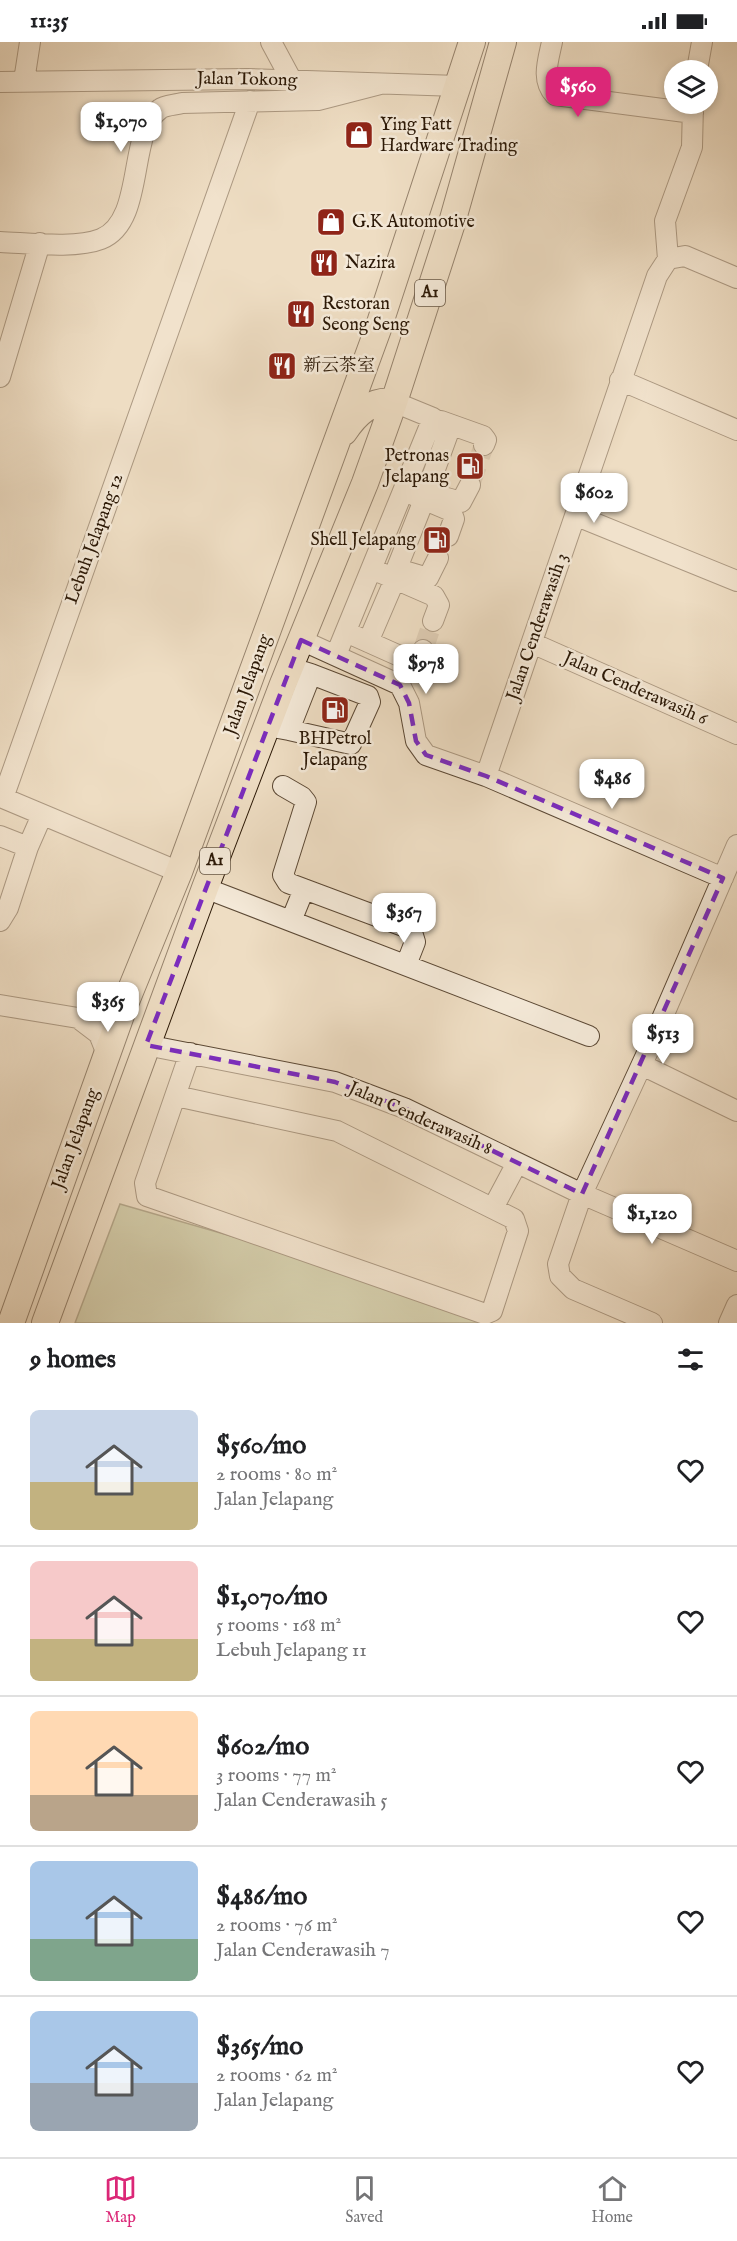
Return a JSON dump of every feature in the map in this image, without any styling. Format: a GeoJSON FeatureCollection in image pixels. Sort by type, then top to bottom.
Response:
{"type":"FeatureCollection","features":[{"type":"Feature","properties":{"kind":"main road","name":"Jalan Jelapang"},"geometry":{"type":"LineString","coordinates":[[11,1323],[125,1004],[179,872],[378,329],[472,42]]}},
{"type":"Feature","properties":{"kind":"main road","name":"Jalan Jelapang"},"geometry":{"type":"LineString","coordinates":[[45,1323],[205,888],[278,728],[300,670],[301,640],[365,483],[394,402],[451,226],[503,42]]}},
{"type":"Feature","properties":{"kind":"main road"},"geometry":{"type":"LineString","coordinates":[[378,329],[374,361],[376,378],[382,392],[394,402]]}},
{"type":"Feature","properties":{"kind":"main road"},"geometry":{"type":"LineString","coordinates":[[333,449],[351,422],[366,408],[378,402],[394,402]]}},
{"type":"Feature","properties":{"kind":"street"},"geometry":{"type":"LineString","coordinates":[[24,81],[30,42]]}},
{"type":"Feature","properties":{"kind":"street"},"geometry":{"type":"LineString","coordinates":[[271,42],[292,81]]}},
{"type":"Feature","properties":{"kind":"street"},"geometry":{"type":"LineString","coordinates":[[552,42],[546,72],[548,87],[555,95],[664,105]]}},
{"type":"Feature","properties":{"kind":"street","name":"Jalan Tokong"},"geometry":{"type":"LineString","coordinates":[[0,82],[292,81],[458,86]]}},
{"type":"Feature","properties":{"kind":"street"},"geometry":{"type":"LineString","coordinates":[[0,242],[86,243],[102,239],[116,228],[126,213],[148,123],[160,108],[182,103],[318,100],[380,84]]}},
{"type":"Feature","properties":{"kind":"street","name":"Lebuh Jelapang 12"},"geometry":{"type":"LineString","coordinates":[[179,872],[3,798],[250,101]]}},
{"type":"Feature","properties":{"kind":"street"},"geometry":{"type":"LineString","coordinates":[[693,114],[692,147],[665,221],[676,258],[737,278]]}},
{"type":"Feature","properties":{"kind":"street"},"geometry":{"type":"LineString","coordinates":[[0,377],[40,243]]}},
{"type":"Feature","properties":{"kind":"street","name":"Jalan Cenderawasih 3"},"geometry":{"type":"LineString","coordinates":[[486,776],[577,516],[620,380],[657,276],[676,258]]}},
{"type":"Feature","properties":{"kind":"street"},"geometry":{"type":"LineString","coordinates":[[620,380],[737,430]]}},
{"type":"Feature","properties":{"kind":"street"},"geometry":{"type":"LineString","coordinates":[[394,402],[483,436],[486,440],[484,446]]}},
{"type":"Feature","properties":{"kind":"street"},"geometry":{"type":"LineString","coordinates":[[336,656],[405,488],[442,422]]}},
{"type":"Feature","properties":{"kind":"street"},"geometry":{"type":"LineString","coordinates":[[373,672],[376,645],[396,573],[425,496],[442,422]]}},
{"type":"Feature","properties":{"kind":"street"},"geometry":{"type":"LineString","coordinates":[[425,496],[461,501],[470,485]]}},
{"type":"Feature","properties":{"kind":"street"},"geometry":{"type":"LineString","coordinates":[[405,488],[425,496],[453,514],[448,536]]}},
{"type":"Feature","properties":{"kind":"street"},"geometry":{"type":"LineString","coordinates":[[577,516],[737,581]]}},
{"type":"Feature","properties":{"kind":"street"},"geometry":{"type":"LineString","coordinates":[[396,573],[428,578],[438,558]]}},
{"type":"Feature","properties":{"kind":"street"},"geometry":{"type":"LineString","coordinates":[[374,564],[396,573],[434,596],[438,605],[433,621]]}},
{"type":"Feature","properties":{"kind":"street"},"geometry":{"type":"LineString","coordinates":[[346,632],[416,662],[423,650]]}},
{"type":"Feature","properties":{"kind":"street"},"geometry":{"type":"LineString","coordinates":[[301,640],[400,685],[409,703],[416,741],[426,755],[486,776],[723,878]]}},
{"type":"Feature","properties":{"kind":"street","name":"Jalan Cenderawasih 6"},"geometry":{"type":"LineString","coordinates":[[532,643],[737,734]]}},
{"type":"Feature","properties":{"kind":"street"},"geometry":{"type":"LineString","coordinates":[[278,728],[351,744],[370,702],[368,696],[300,670]]}},
{"type":"Feature","properties":{"kind":"street"},"geometry":{"type":"LineString","coordinates":[[283,786],[302,797],[306,802],[283,876],[288,883],[411,929],[415,942],[406,965]]}},
{"type":"Feature","properties":{"kind":"street"},"geometry":{"type":"LineString","coordinates":[[0,921],[8,908],[28,847],[42,815]]}},
{"type":"Feature","properties":{"kind":"street"},"geometry":{"type":"LineString","coordinates":[[0,836],[28,847]]}},
{"type":"Feature","properties":{"kind":"street"},"geometry":{"type":"LineString","coordinates":[[652,1323],[573,1289],[560,1276],[558,1264],[582,1194],[642,1065],[737,845]]}},
{"type":"Feature","properties":{"kind":"street"},"geometry":{"type":"LineString","coordinates":[[205,888],[589,1036]]}},
{"type":"Feature","properties":{"kind":"street"},"geometry":{"type":"LineString","coordinates":[[291,921],[304,889]]}},
{"type":"Feature","properties":{"kind":"street"},"geometry":{"type":"LineString","coordinates":[[0,1005],[78,1018],[103,1015],[125,1004]]}},
{"type":"Feature","properties":{"kind":"street"},"geometry":{"type":"LineString","coordinates":[[78,1018],[99,1034],[107,1054]]}},
{"type":"Feature","properties":{"kind":"street","name":"Jalan Cenderawasih 8"},"geometry":{"type":"LineString","coordinates":[[146,1045],[335,1082],[404,1108],[582,1194],[737,1261]]}},
{"type":"Feature","properties":{"kind":"street"},"geometry":{"type":"LineString","coordinates":[[176,1096],[337,1131],[514,1219],[518,1231],[492,1311],[485,1314],[147,1196],[145,1183],[190,1053]]}},
{"type":"Feature","properties":{"kind":"street"},"geometry":{"type":"LineString","coordinates":[[642,1065],[737,1111]]}},
{"type":"Feature","properties":{"kind":"street"},"geometry":{"type":"LineString","coordinates":[[493,1208],[517,1163]]}},
{"type":"Feature","properties":{"kind":"street"},"geometry":{"type":"LineString","coordinates":[[729,1323],[737,1305]]}},
{"type":"Feature","properties":{"kind":"highlighted area"},"geometry":{"type":"Polygon","coordinates":[[[301,640],[400,685],[409,703],[416,741],[426,755],[486,776],[723,878],[582,1194],[404,1108],[335,1082],[146,1045],[301,640]]]}},
{"type":"Feature","properties":{"kind":"green space"},"geometry":{"type":"Polygon","coordinates":[[[120,1204],[276,1249],[491,1318],[489,1323],[75,1323],[120,1204]]]}},
{"type":"Feature","properties":{"kind":"tunnel"},"geometry":{"type":"LineString","coordinates":[[470,485],[484,445]]}},
{"type":"Feature","properties":{"kind":"tunnel"},"geometry":{"type":"LineString","coordinates":[[423,650],[433,621]]}},
{"type":"Feature","properties":{"kind":"place","name":"Ying Fatt Hardware Trading"},"geometry":{"type":"Point","coordinates":[359,135]}},
{"type":"Feature","properties":{"kind":"place","name":"G.K Automotive"},"geometry":{"type":"Point","coordinates":[331,222]}},
{"type":"Feature","properties":{"kind":"place","name":"Nazira"},"geometry":{"type":"Point","coordinates":[324,263]}},
{"type":"Feature","properties":{"kind":"place","name":"Restoran Seong Seng"},"geometry":{"type":"Point","coordinates":[301,314]}},
{"type":"Feature","properties":{"kind":"place","name":"新云茶室"},"geometry":{"type":"Point","coordinates":[282,366]}},
{"type":"Feature","properties":{"kind":"place","name":"Petronas Jelapang"},"geometry":{"type":"Point","coordinates":[470,466]}},
{"type":"Feature","properties":{"kind":"place","name":"Shell Jelapang"},"geometry":{"type":"Point","coordinates":[437,540]}},
{"type":"Feature","properties":{"kind":"place","name":"BHPetrol Jelapang"},"geometry":{"type":"Point","coordinates":[335,710]}}]}
